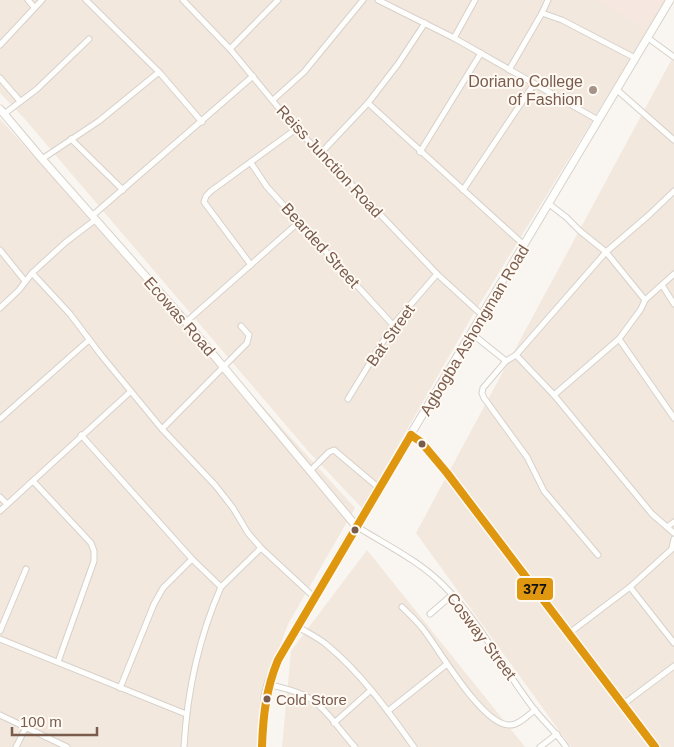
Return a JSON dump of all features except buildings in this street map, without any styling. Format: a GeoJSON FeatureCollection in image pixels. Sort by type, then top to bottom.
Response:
{"type":"FeatureCollection","features":[{"type":"Feature","properties":{"kind":"street"},"geometry":{"type":"LineString","coordinates":[[28,0],[34,7]]}},
{"type":"Feature","properties":{"kind":"street"},"geometry":{"type":"LineString","coordinates":[[0,45],[42,0]]}},
{"type":"Feature","properties":{"kind":"street"},"geometry":{"type":"LineString","coordinates":[[86,0],[159,72],[202,122]]}},
{"type":"Feature","properties":{"kind":"street","name":"Reiss Junction Road"},"geometry":{"type":"LineString","coordinates":[[183,0],[230,49],[320,154],[332,164],[437,274],[482,315]]}},
{"type":"Feature","properties":{"kind":"street"},"geometry":{"type":"LineString","coordinates":[[230,49],[278,0]]}},
{"type":"Feature","properties":{"kind":"street"},"geometry":{"type":"LineString","coordinates":[[273,100],[304,72],[363,0]]}},
{"type":"Feature","properties":{"kind":"street"},"geometry":{"type":"LineString","coordinates":[[378,0],[454,38],[598,120]]}},
{"type":"Feature","properties":{"kind":"street"},"geometry":{"type":"LineString","coordinates":[[454,38],[475,0]]}},
{"type":"Feature","properties":{"kind":"street"},"geometry":{"type":"LineString","coordinates":[[509,70],[548,0]]}},
{"type":"Feature","properties":{"kind":"street","name":"Agbogba Ashongman Road"},"geometry":{"type":"LineString","coordinates":[[262,747],[263,713],[268,684],[278,660],[670,0]]}},
{"type":"Feature","properties":{"kind":"street"},"geometry":{"type":"LineString","coordinates":[[542,13],[562,20],[635,58]]}},
{"type":"Feature","properties":{"kind":"street"},"geometry":{"type":"LineString","coordinates":[[320,154],[368,103],[398,64],[425,23]]}},
{"type":"Feature","properties":{"kind":"street"},"geometry":{"type":"LineString","coordinates":[[648,38],[674,57]]}},
{"type":"Feature","properties":{"kind":"street"},"geometry":{"type":"LineString","coordinates":[[2,111],[37,89],[89,39]]}},
{"type":"Feature","properties":{"kind":"street"},"geometry":{"type":"LineString","coordinates":[[420,152],[481,53]]}},
{"type":"Feature","properties":{"kind":"street"},"geometry":{"type":"LineString","coordinates":[[42,159],[99,120],[159,72]]}},
{"type":"Feature","properties":{"kind":"street"},"geometry":{"type":"LineString","coordinates":[[0,308],[19,290],[32,273],[253,76]]}},
{"type":"Feature","properties":{"kind":"street"},"geometry":{"type":"LineString","coordinates":[[0,78],[20,101]]}},
{"type":"Feature","properties":{"kind":"street"},"geometry":{"type":"LineString","coordinates":[[463,190],[534,84]]}},
{"type":"Feature","properties":{"kind":"street"},"geometry":{"type":"LineString","coordinates":[[616,89],[674,140]]}},
{"type":"Feature","properties":{"kind":"street"},"geometry":{"type":"LineString","coordinates":[[368,103],[524,245]]}},
{"type":"Feature","properties":{"kind":"street","name":"Ecowas Road"},"geometry":{"type":"LineString","coordinates":[[2,111],[186,322],[356,526]]}},
{"type":"Feature","properties":{"kind":"street"},"geometry":{"type":"LineString","coordinates":[[251,265],[204,202],[206,196],[212,191],[296,128]]}},
{"type":"Feature","properties":{"kind":"street"},"geometry":{"type":"LineString","coordinates":[[71,139],[123,190]]}},
{"type":"Feature","properties":{"kind":"street","name":"Bearded Street"},"geometry":{"type":"LineString","coordinates":[[251,163],[261,180],[393,324]]}},
{"type":"Feature","properties":{"kind":"street"},"geometry":{"type":"LineString","coordinates":[[598,554],[544,491],[527,456],[484,398],[483,388],[506,361],[516,355],[606,252],[674,191]]}},
{"type":"Feature","properties":{"kind":"street"},"geometry":{"type":"LineString","coordinates":[[549,204],[566,216],[580,231],[606,252],[645,300]]}},
{"type":"Feature","properties":{"kind":"street"},"geometry":{"type":"LineString","coordinates":[[186,322],[299,222]]}},
{"type":"Feature","properties":{"kind":"street"},"geometry":{"type":"LineString","coordinates":[[0,250],[25,281]]}},
{"type":"Feature","properties":{"kind":"street"},"geometry":{"type":"LineString","coordinates":[[32,273],[70,314],[130,392],[215,485],[233,508],[248,533],[261,548],[315,598]]}},
{"type":"Feature","properties":{"kind":"street","name":"Bat Street"},"geometry":{"type":"LineString","coordinates":[[348,399],[393,324],[437,274]]}},
{"type":"Feature","properties":{"kind":"street"},"geometry":{"type":"LineString","coordinates":[[554,395],[619,339],[638,314],[645,300],[674,274]]}},
{"type":"Feature","properties":{"kind":"street"},"geometry":{"type":"LineString","coordinates":[[662,286],[674,304]]}},
{"type":"Feature","properties":{"kind":"street"},"geometry":{"type":"LineString","coordinates":[[162,429],[224,368],[250,339],[241,326]]}},
{"type":"Feature","properties":{"kind":"street"},"geometry":{"type":"LineString","coordinates":[[471,333],[506,361]]}},
{"type":"Feature","properties":{"kind":"street"},"geometry":{"type":"LineString","coordinates":[[619,339],[674,418]]}},
{"type":"Feature","properties":{"kind":"street"},"geometry":{"type":"LineString","coordinates":[[0,419],[89,340]]}},
{"type":"Feature","properties":{"kind":"street"},"geometry":{"type":"LineString","coordinates":[[516,355],[554,395],[652,514],[674,533]]}},
{"type":"Feature","properties":{"kind":"street"},"geometry":{"type":"LineString","coordinates":[[0,511],[130,392]]}},
{"type":"Feature","properties":{"kind":"street"},"geometry":{"type":"LineString","coordinates":[[82,435],[192,559],[221,587]]}},
{"type":"Feature","properties":{"kind":"street"},"geometry":{"type":"LineString","coordinates":[[411,435],[420,442],[447,473],[655,747]]}},
{"type":"Feature","properties":{"kind":"street"},"geometry":{"type":"LineString","coordinates":[[310,471],[329,452],[334,450],[379,488]]}},
{"type":"Feature","properties":{"kind":"street"},"geometry":{"type":"LineString","coordinates":[[33,481],[91,543],[94,551],[94,561],[58,662]]}},
{"type":"Feature","properties":{"kind":"street"},"geometry":{"type":"LineString","coordinates":[[0,497],[7,504]]}},
{"type":"Feature","properties":{"kind":"street"},"geometry":{"type":"LineString","coordinates":[[667,527],[674,522]]}},
{"type":"Feature","properties":{"kind":"street","name":"Cosway Street"},"geometry":{"type":"LineString","coordinates":[[356,526],[422,567],[444,586],[487,638],[535,710],[566,747]]}},
{"type":"Feature","properties":{"kind":"street"},"geometry":{"type":"LineString","coordinates":[[568,634],[630,587],[673,548],[674,539]]}},
{"type":"Feature","properties":{"kind":"street"},"geometry":{"type":"LineString","coordinates":[[184,747],[186,714],[191,684],[212,607],[221,587],[261,548]]}},
{"type":"Feature","properties":{"kind":"street"},"geometry":{"type":"LineString","coordinates":[[120,688],[154,604],[163,588],[192,559]]}},
{"type":"Feature","properties":{"kind":"street"},"geometry":{"type":"LineString","coordinates":[[0,631],[26,569]]}},
{"type":"Feature","properties":{"kind":"street"},"geometry":{"type":"LineString","coordinates":[[630,587],[674,643]]}},
{"type":"Feature","properties":{"kind":"street"},"geometry":{"type":"LineString","coordinates":[[430,614],[452,595]]}},
{"type":"Feature","properties":{"kind":"street"},"geometry":{"type":"LineString","coordinates":[[402,607],[422,627],[447,664],[487,713],[501,723],[510,726],[535,710]]}},
{"type":"Feature","properties":{"kind":"street"},"geometry":{"type":"LineString","coordinates":[[298,627],[325,644],[352,667],[388,711],[414,747]]}},
{"type":"Feature","properties":{"kind":"street"},"geometry":{"type":"LineString","coordinates":[[0,639],[186,714]]}},
{"type":"Feature","properties":{"kind":"street"},"geometry":{"type":"LineString","coordinates":[[388,711],[447,664]]}},
{"type":"Feature","properties":{"kind":"street"},"geometry":{"type":"LineString","coordinates":[[622,705],[674,666]]}},
{"type":"Feature","properties":{"kind":"street"},"geometry":{"type":"LineString","coordinates":[[268,684],[308,697],[317,704],[355,747]]}},
{"type":"Feature","properties":{"kind":"street"},"geometry":{"type":"LineString","coordinates":[[334,724],[371,690]]}},
{"type":"Feature","properties":{"kind":"street"},"geometry":{"type":"LineString","coordinates":[[0,715],[67,747]]}},
{"type":"Feature","properties":{"kind":"street"},"geometry":{"type":"LineString","coordinates":[[16,747],[26,727]]}},
{"type":"Feature","properties":{"kind":"street"},"geometry":{"type":"LineString","coordinates":[[540,747],[557,734]]}},
{"type":"Feature","properties":{"kind":"shaded area"},"geometry":{"type":"Polygon","coordinates":[[[0,0],[665,0],[471,318],[362,508],[308,451],[23,117],[0,93],[0,0]]]}},
{"type":"Feature","properties":{"kind":"shaded area"},"geometry":{"type":"Polygon","coordinates":[[[598,0],[664,0],[646,29],[598,0]]]}},
{"type":"Feature","properties":{"kind":"shaded area"},"geometry":{"type":"Polygon","coordinates":[[[674,55],[674,747],[571,747],[416,533],[674,55]]]}},
{"type":"Feature","properties":{"kind":"shaded area"},"geometry":{"type":"Polygon","coordinates":[[[0,119],[355,508],[288,624],[267,682],[261,747],[0,747],[0,119]]]}},
{"type":"Feature","properties":{"kind":"shaded area"},"geometry":{"type":"Polygon","coordinates":[[[367,550],[525,747],[282,747],[291,651],[367,550]]]}},
{"type":"Feature","properties":{"kind":"transit line","name":"377"},"geometry":{"type":"LineString","coordinates":[[411,435],[421,442],[447,473],[655,747]]}},
{"type":"Feature","properties":{"kind":"transit line","name":"377"},"geometry":{"type":"LineString","coordinates":[[262,747],[266,703],[278,660],[411,435]]}},
{"type":"Feature","properties":{"kind":"place","name":"Doriano College of Fashion"},"geometry":{"type":"Point","coordinates":[593,90]}},
{"type":"Feature","properties":{"kind":"place","name":"Cold Store"},"geometry":{"type":"Point","coordinates":[267,699]}}]}
